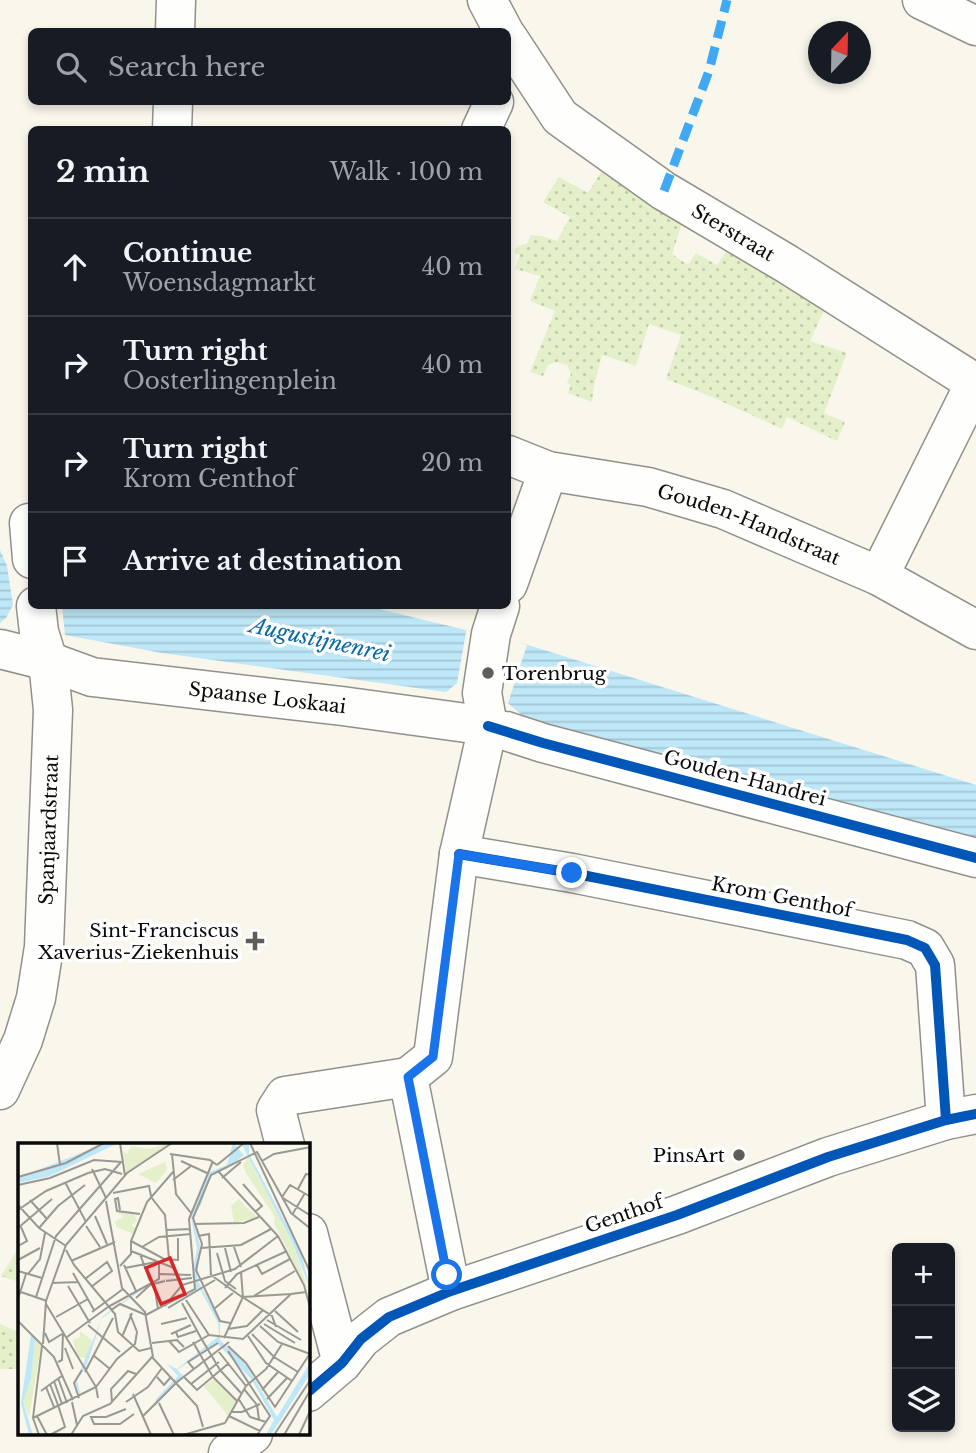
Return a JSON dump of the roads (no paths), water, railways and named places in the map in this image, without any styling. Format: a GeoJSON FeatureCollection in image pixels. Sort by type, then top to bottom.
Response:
{"type":"FeatureCollection","features":[{"type":"Feature","properties":{"kind":"street"},"geometry":{"type":"LineString","coordinates":[[175,28],[176,0]]}},
{"type":"Feature","properties":{"kind":"street","name":"Sterstraat"},"geometry":{"type":"LineString","coordinates":[[487,0],[499,28]]}},
{"type":"Feature","properties":{"kind":"street"},"geometry":{"type":"LineString","coordinates":[[933,2],[976,26]]}},
{"type":"Feature","properties":{"kind":"street","name":"Sterstraat"},"geometry":{"type":"LineString","coordinates":[[511,53],[560,117],[664,191],[976,382]]}},
{"type":"Feature","properties":{"kind":"street"},"geometry":{"type":"LineString","coordinates":[[172,126],[173,105]]}},
{"type":"Feature","properties":{"kind":"street"},"geometry":{"type":"LineString","coordinates":[[483,126],[493,105]]}},
{"type":"Feature","properties":{"kind":"street"},"geometry":{"type":"LineString","coordinates":[[879,576],[976,382]]}},
{"type":"Feature","properties":{"kind":"street","name":"Gouden-Handstraat"},"geometry":{"type":"LineString","coordinates":[[511,456],[548,471],[648,487],[723,509],[879,576],[976,630]]}},
{"type":"Feature","properties":{"kind":"street"},"geometry":{"type":"LineString","coordinates":[[511,576],[548,471]]}},
{"type":"Feature","properties":{"kind":"street"},"geometry":{"type":"LineString","coordinates":[[284,1143],[276,1110],[285,1096],[408,1077],[433,1057],[459,854],[492,717],[496,620]]}},
{"type":"Feature","properties":{"kind":"street","name":"Spaanse Loskaai"},"geometry":{"type":"LineString","coordinates":[[0,649],[41,633],[92,677],[342,706],[492,717]]}},
{"type":"Feature","properties":{"kind":"street","name":"Spanjaardstraat"},"geometry":{"type":"LineString","coordinates":[[0,1090],[23,1040],[36,998],[44,947],[53,710],[41,633]]}},
{"type":"Feature","properties":{"kind":"street","name":"Gouden-Handrei"},"geometry":{"type":"LineString","coordinates":[[492,717],[543,743],[976,858]]}},
{"type":"Feature","properties":{"kind":"street","name":"Krom Genthof"},"geometry":{"type":"LineString","coordinates":[[459,854],[599,878],[907,940],[925,948],[935,965],[961,1117]]}},
{"type":"Feature","properties":{"kind":"street"},"geometry":{"type":"LineString","coordinates":[[408,1077],[451,1291]]}},
{"type":"Feature","properties":{"kind":"street","name":"Genthof"},"geometry":{"type":"LineString","coordinates":[[310,1390],[342,1363],[361,1339],[389,1317],[451,1291],[677,1215],[828,1157],[961,1117]]}},
{"type":"Feature","properties":{"kind":"street"},"geometry":{"type":"LineString","coordinates":[[310,1241],[342,1363]]}},
{"type":"Feature","properties":{"kind":"street"},"geometry":{"type":"LineString","coordinates":[[228,1453],[250,1436]]}},
{"type":"Feature","properties":{"kind":"water","name":"Augustijnenrei"},"geometry":{"type":"Polygon","coordinates":[[[0,545],[28,598],[28,609],[379,609],[528,645],[976,785],[976,849],[532,724],[508,703],[457,683],[446,692],[162,653],[65,635],[0,628],[0,545]]]}},
{"type":"Feature","properties":{"kind":"place","name":"Torenbrug"},"geometry":{"type":"Point","coordinates":[488,673]}},
{"type":"Feature","properties":{"kind":"place","name":"Sint-Franciscus Xaverius-Ziekenhuis"},"geometry":{"type":"Point","coordinates":[255,941]}},
{"type":"Feature","properties":{"kind":"place","name":"PinsArt"},"geometry":{"type":"Point","coordinates":[739,1155]}}]}
